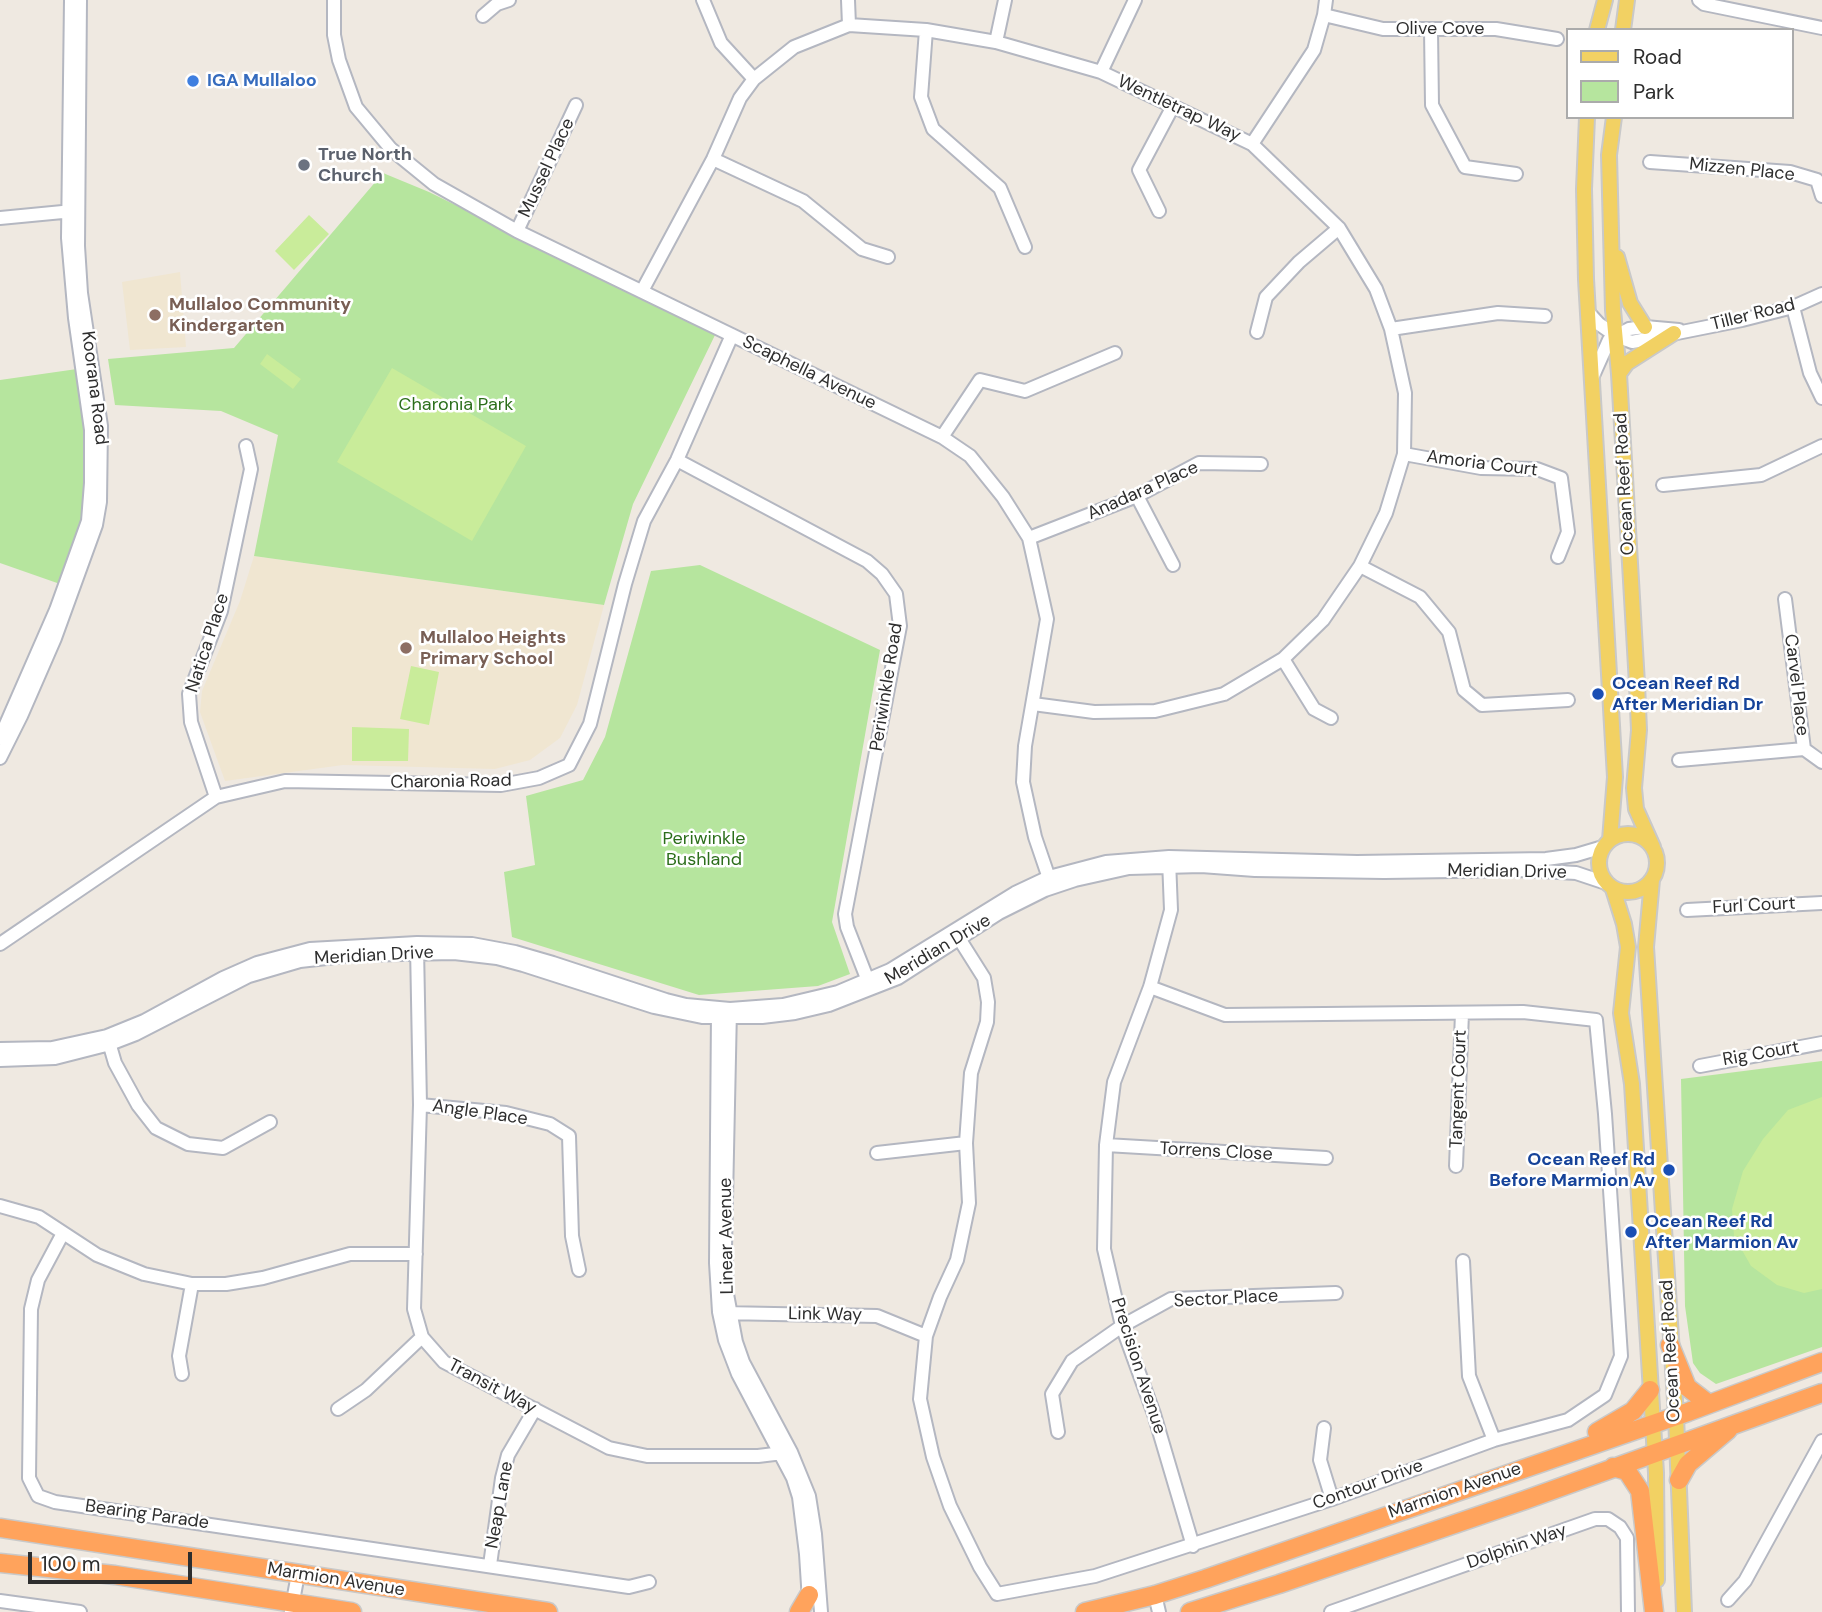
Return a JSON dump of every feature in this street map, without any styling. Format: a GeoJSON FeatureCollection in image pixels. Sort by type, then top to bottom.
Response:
{"type":"FeatureCollection","features":[{"type":"Feature","properties":{"kind":"highway"},"geometry":{"type":"LineString","coordinates":[[1670,1345],[1687,1387],[1709,1404]]}},
{"type":"Feature","properties":{"kind":"highway","name":"Marmion Avenue"},"geometry":{"type":"LineString","coordinates":[[1085,1612],[1150,1604],[1483,1481],[1676,1416],[1822,1362]]}},
{"type":"Feature","properties":{"kind":"highway"},"geometry":{"type":"LineString","coordinates":[[1483,1481],[1510,1461],[1581,1438],[1616,1423],[1641,1404],[1650,1390]]}},
{"type":"Feature","properties":{"kind":"highway","name":"Marmion Avenue"},"geometry":{"type":"LineString","coordinates":[[1190,1612],[1220,1606],[1822,1393]]}},
{"type":"Feature","properties":{"kind":"highway"},"geometry":{"type":"LineString","coordinates":[[1679,1480],[1688,1464],[1733,1425]]}},
{"type":"Feature","properties":{"kind":"highway"},"geometry":{"type":"LineString","coordinates":[[1612,1467],[1627,1471],[1640,1491],[1656,1612]]}},
{"type":"Feature","properties":{"kind":"highway","name":"Marmion Avenue"},"geometry":{"type":"LineString","coordinates":[[0,1528],[548,1612]]}},
{"type":"Feature","properties":{"kind":"highway","name":"Marmion Avenue"},"geometry":{"type":"LineString","coordinates":[[0,1563],[115,1575],[292,1607],[352,1612]]}},
{"type":"Feature","properties":{"kind":"highway"},"geometry":{"type":"LineString","coordinates":[[799,1612],[808,1603]]}},
{"type":"Feature","properties":{"kind":"main road"},"geometry":{"type":"LineString","coordinates":[[1598,28],[1605,0]]}},
{"type":"Feature","properties":{"kind":"main road"},"geometry":{"type":"LineString","coordinates":[[1623,28],[1627,0]]}},
{"type":"Feature","properties":{"kind":"main road","name":"Ocean Reef Road"},"geometry":{"type":"LineString","coordinates":[[1587,119],[1584,188],[1588,312],[1615,776],[1607,843]]}},
{"type":"Feature","properties":{"kind":"main road","name":"Ocean Reef Road"},"geometry":{"type":"LineString","coordinates":[[1614,119],[1609,155],[1611,235],[1639,730],[1634,788],[1636,809],[1653,847]]}},
{"type":"Feature","properties":{"kind":"main road"},"geometry":{"type":"LineString","coordinates":[[1611,235],[1630,303],[1645,327]]}},
{"type":"Feature","properties":{"kind":"main road"},"geometry":{"type":"LineString","coordinates":[[1619,374],[1627,363],[1678,332]]}},
{"type":"Feature","properties":{"kind":"main road"},"geometry":{"type":"LineString","coordinates":[[1628,834],[1638,835],[1653,847],[1657,864],[1652,880],[1639,891],[1621,892],[1609,886],[1598,865],[1607,843],[1628,834]]}},
{"type":"Feature","properties":{"kind":"main road","name":"Ocean Reef Road"},"geometry":{"type":"LineString","coordinates":[[1652,880],[1646,947],[1676,1416],[1684,1612]]}},
{"type":"Feature","properties":{"kind":"main road","name":"Ocean Reef Road"},"geometry":{"type":"LineString","coordinates":[[1609,886],[1624,924],[1628,947],[1621,1013],[1632,1084],[1655,1454],[1656,1612]]}},
{"type":"Feature","properties":{"kind":"street","name":"Koorana Road"},"geometry":{"type":"LineString","coordinates":[[71,0],[72,211]]}},
{"type":"Feature","properties":{"kind":"street","name":"Koorana Road"},"geometry":{"type":"LineString","coordinates":[[0,758],[2,739],[56,610],[88,521],[92,466],[91,430],[70,277],[80,0]]}},
{"type":"Feature","properties":{"kind":"street","name":"Scaphella Avenue"},"geometry":{"type":"LineString","coordinates":[[334,0],[334,35],[339,60],[356,107],[391,149],[434,184],[517,231],[942,436],[970,456],[1003,497],[1029,538],[1047,619],[1026,747],[1023,782],[1035,837],[1051,882]]}},
{"type":"Feature","properties":{"kind":"street"},"geometry":{"type":"LineString","coordinates":[[483,16],[498,4],[509,0]]}},
{"type":"Feature","properties":{"kind":"street"},"geometry":{"type":"LineString","coordinates":[[703,0],[721,43],[754,79]]}},
{"type":"Feature","properties":{"kind":"street"},"geometry":{"type":"LineString","coordinates":[[848,0],[849,25]]}},
{"type":"Feature","properties":{"kind":"street"},"geometry":{"type":"LineString","coordinates":[[996,42],[1005,0]]}},
{"type":"Feature","properties":{"kind":"street"},"geometry":{"type":"LineString","coordinates":[[1101,72],[1135,0]]}},
{"type":"Feature","properties":{"kind":"street"},"geometry":{"type":"LineString","coordinates":[[1252,144],[1314,50],[1326,0]]}},
{"type":"Feature","properties":{"kind":"street"},"geometry":{"type":"LineString","coordinates":[[1699,0],[1704,4],[1822,28]]}},
{"type":"Feature","properties":{"kind":"street","name":"Olive Cove"},"geometry":{"type":"LineString","coordinates":[[1324,15],[1384,29],[1496,29],[1557,39]]}},
{"type":"Feature","properties":{"kind":"street","name":"Wentletrap Way"},"geometry":{"type":"LineString","coordinates":[[642,291],[713,159],[740,98],[754,79],[794,47],[849,25],[926,30],[996,42],[1101,72],[1252,144],[1339,228],[1376,289],[1391,329],[1405,393],[1404,454],[1386,513],[1360,566],[1323,620],[1283,659],[1224,694],[1155,711],[1094,712],[1033,704]]}},
{"type":"Feature","properties":{"kind":"street"},"geometry":{"type":"LineString","coordinates":[[926,30],[921,97],[933,129],[1000,188],[1025,247]]}},
{"type":"Feature","properties":{"kind":"street"},"geometry":{"type":"LineString","coordinates":[[1431,30],[1432,105],[1465,167],[1516,174]]}},
{"type":"Feature","properties":{"kind":"street","name":"Mussel Place"},"geometry":{"type":"LineString","coordinates":[[517,231],[576,105]]}},
{"type":"Feature","properties":{"kind":"street"},"geometry":{"type":"LineString","coordinates":[[1159,211],[1139,170],[1172,108]]}},
{"type":"Feature","properties":{"kind":"street"},"geometry":{"type":"LineString","coordinates":[[713,159],[803,201],[862,249],[888,257]]}},
{"type":"Feature","properties":{"kind":"street","name":"Mizzen Place"},"geometry":{"type":"LineString","coordinates":[[1650,162],[1790,172],[1817,180],[1822,196]]}},
{"type":"Feature","properties":{"kind":"street"},"geometry":{"type":"LineString","coordinates":[[0,218],[72,211]]}},
{"type":"Feature","properties":{"kind":"street"},"geometry":{"type":"LineString","coordinates":[[1257,332],[1266,297],[1299,262],[1339,228]]}},
{"type":"Feature","properties":{"kind":"street","name":"Tiller Road"},"geometry":{"type":"LineString","coordinates":[[1616,336],[1632,342],[1661,338],[1793,307],[1822,294]]}},
{"type":"Feature","properties":{"kind":"street"},"geometry":{"type":"LineString","coordinates":[[1793,307],[1810,373],[1822,398]]}},
{"type":"Feature","properties":{"kind":"street"},"geometry":{"type":"LineString","coordinates":[[1588,312],[1616,336],[1609,341],[1591,382]]}},
{"type":"Feature","properties":{"kind":"street"},"geometry":{"type":"LineString","coordinates":[[1391,329],[1498,313],[1545,316]]}},
{"type":"Feature","properties":{"kind":"street","name":"Tiller Road"},"geometry":{"type":"LineString","coordinates":[[1616,336],[1629,329],[1645,327],[1661,327],[1678,332]]}},
{"type":"Feature","properties":{"kind":"street","name":"Charonia Road"},"geometry":{"type":"LineString","coordinates":[[0,944],[216,797],[285,782],[501,785],[539,778],[569,765],[590,724],[625,584],[644,521],[677,460],[732,335]]}},
{"type":"Feature","properties":{"kind":"street"},"geometry":{"type":"LineString","coordinates":[[942,436],[981,380],[1026,391],[1115,352]]}},
{"type":"Feature","properties":{"kind":"street","name":"Natica Place"},"geometry":{"type":"LineString","coordinates":[[216,797],[191,722],[189,694],[221,611],[251,469],[246,446]]}},
{"type":"Feature","properties":{"kind":"street"},"geometry":{"type":"LineString","coordinates":[[1663,485],[1761,475],[1822,446]]}},
{"type":"Feature","properties":{"kind":"street","name":"Amoria Court"},"geometry":{"type":"LineString","coordinates":[[1404,454],[1481,468],[1537,469],[1561,478],[1568,532],[1558,557]]}},
{"type":"Feature","properties":{"kind":"street","name":"Periwinkle Road"},"geometry":{"type":"LineString","coordinates":[[677,460],[867,561],[882,574],[895,594],[900,626],[845,914],[847,927],[870,985]]}},
{"type":"Feature","properties":{"kind":"street","name":"Anadara Place"},"geometry":{"type":"LineString","coordinates":[[1029,538],[1138,496],[1199,463],[1261,464]]}},
{"type":"Feature","properties":{"kind":"street"},"geometry":{"type":"LineString","coordinates":[[1138,496],[1173,565]]}},
{"type":"Feature","properties":{"kind":"street"},"geometry":{"type":"LineString","coordinates":[[1360,566],[1420,597],[1449,632],[1464,690],[1482,705],[1568,700]]}},
{"type":"Feature","properties":{"kind":"street","name":"Carvel Place"},"geometry":{"type":"LineString","coordinates":[[1785,599],[1804,749],[1822,762]]}},
{"type":"Feature","properties":{"kind":"street"},"geometry":{"type":"LineString","coordinates":[[1283,659],[1314,709],[1331,718]]}},
{"type":"Feature","properties":{"kind":"street"},"geometry":{"type":"LineString","coordinates":[[1679,760],[1804,749]]}},
{"type":"Feature","properties":{"kind":"street","name":"Meridian Drive"},"geometry":{"type":"LineString","coordinates":[[0,1059],[55,1058],[108,1040],[223,978],[257,963],[310,949],[417,948],[472,944],[515,952],[666,1000],[724,1013],[814,999],[870,985],[890,970],[999,914],[1051,882],[1170,862],[1546,859],[1576,855],[1607,843]]}},
{"type":"Feature","properties":{"kind":"street","name":"Meridian Drive"},"geometry":{"type":"LineString","coordinates":[[1170,862],[1313,872],[1557,871],[1584,874],[1609,886]]}},
{"type":"Feature","properties":{"kind":"street","name":"Precision Avenue"},"geometry":{"type":"LineString","coordinates":[[1170,862],[1171,910],[1150,987],[1114,1082],[1106,1145],[1104,1248],[1122,1326],[1154,1414],[1193,1546]]}},
{"type":"Feature","properties":{"kind":"street","name":"Furl Court"},"geometry":{"type":"LineString","coordinates":[[1687,910],[1822,903]]}},
{"type":"Feature","properties":{"kind":"street","name":"Contour Drive"},"geometry":{"type":"LineString","coordinates":[[956,937],[984,978],[988,1002],[987,1022],[971,1073],[966,1143],[968,1203],[957,1260],[926,1336],[920,1399],[933,1457],[956,1518],[979,1567],[997,1594],[1095,1576],[1332,1499],[1494,1440],[1567,1420],[1605,1395],[1620,1356],[1605,1114],[1596,1020],[1523,1012],[1225,1015],[1150,987]]}},
{"type":"Feature","properties":{"kind":"street","name":"Transit Way"},"geometry":{"type":"LineString","coordinates":[[417,948],[420,1105],[414,1308],[422,1337],[444,1362],[609,1448],[648,1456],[786,1453]]}},
{"type":"Feature","properties":{"kind":"street","name":"Linear Avenue"},"geometry":{"type":"LineString","coordinates":[[724,1013],[725,1340],[738,1374],[804,1479],[813,1514],[821,1612]]}},
{"type":"Feature","properties":{"kind":"street","name":"Tangent Court"},"geometry":{"type":"LineString","coordinates":[[1457,1166],[1462,1013]]}},
{"type":"Feature","properties":{"kind":"street"},"geometry":{"type":"LineString","coordinates":[[108,1040],[115,1063],[132,1094],[156,1128],[188,1144],[223,1147],[270,1122]]}},
{"type":"Feature","properties":{"kind":"street","name":"Meridian Drive"},"geometry":{"type":"LineString","coordinates":[[0,1049],[52,1048],[108,1040]]}},
{"type":"Feature","properties":{"kind":"street","name":"Rig Court"},"geometry":{"type":"LineString","coordinates":[[1700,1066],[1822,1043]]}},
{"type":"Feature","properties":{"kind":"street","name":"Angle Place"},"geometry":{"type":"LineString","coordinates":[[420,1105],[506,1113],[550,1124],[569,1136],[572,1236],[579,1270]]}},
{"type":"Feature","properties":{"kind":"street"},"geometry":{"type":"LineString","coordinates":[[877,1153],[966,1143]]}},
{"type":"Feature","properties":{"kind":"street","name":"Torrens Close"},"geometry":{"type":"LineString","coordinates":[[1106,1145],[1326,1158]]}},
{"type":"Feature","properties":{"kind":"street"},"geometry":{"type":"LineString","coordinates":[[0,1206],[39,1217],[97,1255],[144,1274],[192,1284],[226,1284],[262,1278],[350,1254],[416,1254]]}},
{"type":"Feature","properties":{"kind":"street","name":"Bearing Parade"},"geometry":{"type":"LineString","coordinates":[[62,1234],[38,1280],[31,1309],[29,1478],[38,1496],[55,1502],[629,1587],[649,1582]]}},
{"type":"Feature","properties":{"kind":"street"},"geometry":{"type":"LineString","coordinates":[[1463,1261],[1469,1376],[1494,1440]]}},
{"type":"Feature","properties":{"kind":"street"},"geometry":{"type":"LineString","coordinates":[[182,1374],[179,1356],[192,1284]]}},
{"type":"Feature","properties":{"kind":"street","name":"Sector Place"},"geometry":{"type":"LineString","coordinates":[[1058,1432],[1052,1394],[1072,1361],[1122,1326],[1171,1299],[1336,1293]]}},
{"type":"Feature","properties":{"kind":"street","name":"Link Way"},"geometry":{"type":"LineString","coordinates":[[725,1313],[877,1316],[926,1336]]}},
{"type":"Feature","properties":{"kind":"street"},"geometry":{"type":"LineString","coordinates":[[338,1409],[366,1390],[422,1337]]}},
{"type":"Feature","properties":{"kind":"street","name":"Neap Lane"},"geometry":{"type":"LineString","coordinates":[[490,1565],[502,1478],[508,1455],[535,1409]]}},
{"type":"Feature","properties":{"kind":"street"},"geometry":{"type":"LineString","coordinates":[[1324,1428],[1320,1460],[1332,1499]]}},
{"type":"Feature","properties":{"kind":"street"},"geometry":{"type":"LineString","coordinates":[[1728,1600],[1745,1581],[1822,1441]]}},
{"type":"Feature","properties":{"kind":"street","name":"Linear Avenue"},"geometry":{"type":"LineString","coordinates":[[786,1453],[802,1514],[808,1603]]}},
{"type":"Feature","properties":{"kind":"street","name":"Dolphin Way"},"geometry":{"type":"LineString","coordinates":[[1331,1612],[1354,1608],[1595,1519],[1608,1519],[1620,1527],[1627,1538],[1628,1612]]}},
{"type":"Feature","properties":{"kind":"street"},"geometry":{"type":"LineString","coordinates":[[292,1607],[298,1574]]}},
{"type":"Feature","properties":{"kind":"street"},"geometry":{"type":"LineString","coordinates":[[0,1601],[80,1612]]}},
{"type":"Feature","properties":{"kind":"shaded area","name":"Mullaloo Community Kindergarten"},"geometry":{"type":"Polygon","coordinates":[[[180,272],[186,347],[130,350],[122,282],[180,272]]]}},
{"type":"Feature","properties":{"kind":"shaded area","name":"Mullaloo Heights Primary School"},"geometry":{"type":"Polygon","coordinates":[[[254,556],[604,605],[577,705],[560,738],[530,760],[495,769],[343,765],[225,781],[200,712],[202,691],[240,601],[254,556]]]}},
{"type":"Feature","properties":{"kind":"green space","name":"Charonia Park"},"geometry":{"type":"Polygon","coordinates":[[[383,173],[429,192],[716,333],[633,504],[604,605],[254,556],[278,435],[221,411],[115,405],[108,359],[234,348],[383,173]]]}},
{"type":"Feature","properties":{"kind":"green space"},"geometry":{"type":"Polygon","coordinates":[[[309,215],[329,234],[294,270],[275,251],[309,215]]]}},
{"type":"Feature","properties":{"kind":"green space"},"geometry":{"type":"Polygon","coordinates":[[[267,354],[301,379],[293,389],[260,364],[267,354]]]}},
{"type":"Feature","properties":{"kind":"green space"},"geometry":{"type":"Polygon","coordinates":[[[392,368],[526,446],[472,541],[337,462],[392,368]]]}},
{"type":"Feature","properties":{"kind":"green space"},"geometry":{"type":"Polygon","coordinates":[[[77,369],[86,447],[84,507],[60,584],[0,563],[0,380],[77,369]]]}},
{"type":"Feature","properties":{"kind":"green space","name":"Periwinkle Bushland"},"geometry":{"type":"Polygon","coordinates":[[[700,565],[880,650],[832,922],[850,974],[818,986],[699,995],[512,937],[504,872],[535,865],[526,796],[583,780],[605,737],[651,571],[700,565]]]}},
{"type":"Feature","properties":{"kind":"green space"},"geometry":{"type":"Polygon","coordinates":[[[411,666],[439,672],[429,725],[400,719],[411,666]]]}},
{"type":"Feature","properties":{"kind":"green space"},"geometry":{"type":"Polygon","coordinates":[[[352,727],[409,729],[408,761],[352,761],[352,727]]]}},
{"type":"Feature","properties":{"kind":"green space"},"geometry":{"type":"Polygon","coordinates":[[[1822,1061],[1822,1347],[1716,1384],[1700,1373],[1693,1363],[1685,1306],[1681,1079],[1822,1061]]]}},
{"type":"Feature","properties":{"kind":"green space"},"geometry":{"type":"Polygon","coordinates":[[[1822,1097],[1822,1289],[1804,1293],[1777,1285],[1751,1266],[1734,1236],[1732,1209],[1743,1171],[1763,1139],[1788,1110],[1822,1097]]]}},
{"type":"Feature","properties":{"kind":"place","name":"IGA Mullaloo"},"geometry":{"type":"Point","coordinates":[193,81]}},
{"type":"Feature","properties":{"kind":"place","name":"True North Church"},"geometry":{"type":"Point","coordinates":[304,165]}},
{"type":"Feature","properties":{"kind":"place","name":"Mullaloo Community Kindergarten"},"geometry":{"type":"Point","coordinates":[155,315]}},
{"type":"Feature","properties":{"kind":"place","name":"Mullaloo Heights Primary School"},"geometry":{"type":"Point","coordinates":[406,648]}},
{"type":"Feature","properties":{"kind":"place","name":"Ocean Reef Rd After Meridian Dr"},"geometry":{"type":"Point","coordinates":[1598,694]}},
{"type":"Feature","properties":{"kind":"place","name":"Ocean Reef Rd Before Marmion Av"},"geometry":{"type":"Point","coordinates":[1669,1170]}},
{"type":"Feature","properties":{"kind":"place","name":"Ocean Reef Rd After Marmion Av"},"geometry":{"type":"Point","coordinates":[1631,1232]}}]}
